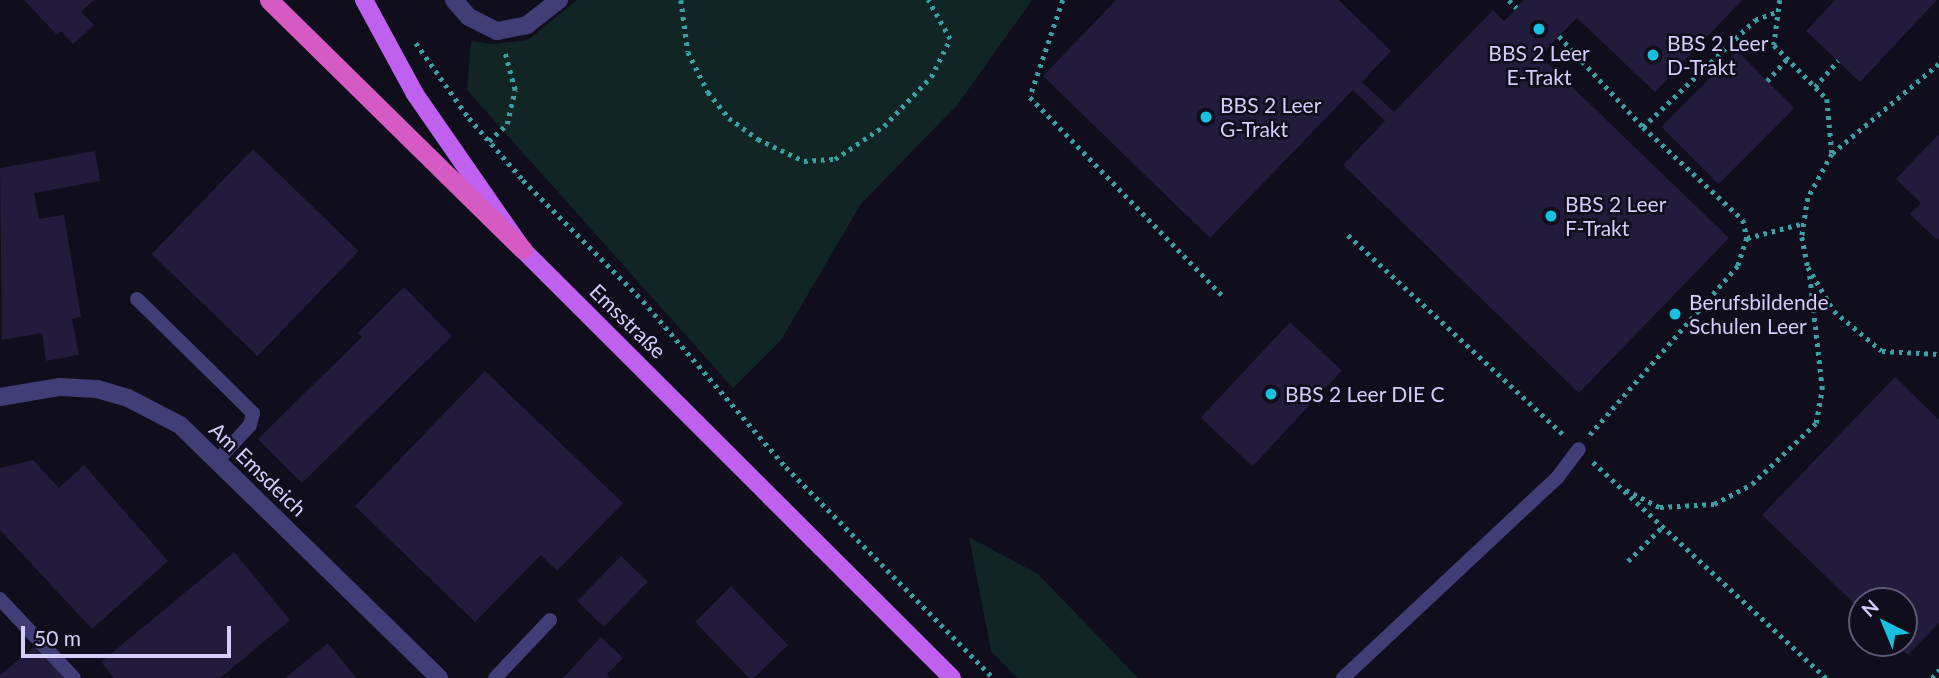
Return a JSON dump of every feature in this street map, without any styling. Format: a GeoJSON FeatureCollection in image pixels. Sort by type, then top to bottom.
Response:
{"type":"FeatureCollection","features":[{"type":"Feature","properties":{"kind":"highway","name":"Emsstraße"},"geometry":{"type":"LineString","coordinates":[[269,0],[523,250]]}},
{"type":"Feature","properties":{"kind":"main road"},"geometry":{"type":"LineString","coordinates":[[364,0],[415,94],[523,250]]}},
{"type":"Feature","properties":{"kind":"main road","name":"Emsstraße"},"geometry":{"type":"LineString","coordinates":[[523,250],[952,678]]}},
{"type":"Feature","properties":{"kind":"street"},"geometry":{"type":"LineString","coordinates":[[454,0],[469,17],[497,31],[527,25],[559,0]]}},
{"type":"Feature","properties":{"kind":"street","name":"Am Emsdeich"},"geometry":{"type":"LineString","coordinates":[[0,397],[60,387],[96,389],[128,398],[180,425],[439,678]]}},
{"type":"Feature","properties":{"kind":"lane"},"geometry":{"type":"LineString","coordinates":[[136,299],[253,413],[250,425],[217,461]]}},
{"type":"Feature","properties":{"kind":"lane"},"geometry":{"type":"LineString","coordinates":[[1343,678],[1557,478],[1579,449]]}},
{"type":"Feature","properties":{"kind":"lane"},"geometry":{"type":"LineString","coordinates":[[0,599],[74,678]]}},
{"type":"Feature","properties":{"kind":"lane"},"geometry":{"type":"LineString","coordinates":[[495,678],[550,620]]}},
{"type":"Feature","properties":{"kind":"path"},"geometry":{"type":"LineString","coordinates":[[681,0],[688,52],[708,92],[729,118],[758,139],[804,161],[835,159],[884,126],[931,77],[950,39],[928,0]]}},
{"type":"Feature","properties":{"kind":"path"},"geometry":{"type":"LineString","coordinates":[[1063,0],[1030,97],[1222,295]]}},
{"type":"Feature","properties":{"kind":"path"},"geometry":{"type":"LineString","coordinates":[[1509,0],[1517,8]]}},
{"type":"Feature","properties":{"kind":"path"},"geometry":{"type":"LineString","coordinates":[[1780,0],[1774,45],[1827,100],[1832,154]]}},
{"type":"Feature","properties":{"kind":"path"},"geometry":{"type":"LineString","coordinates":[[1643,127],[1755,20],[1778,11]]}},
{"type":"Feature","properties":{"kind":"path"},"geometry":{"type":"LineString","coordinates":[[489,141],[507,124],[514,90],[497,31]]}},
{"type":"Feature","properties":{"kind":"path","name":"Emsstraße"},"geometry":{"type":"LineString","coordinates":[[408,32],[489,141],[643,301],[786,467],[993,678]]}},
{"type":"Feature","properties":{"kind":"path"},"geometry":{"type":"LineString","coordinates":[[1559,36],[1643,127],[1742,220],[1747,238],[1738,266],[1651,360],[1579,449]]}},
{"type":"Feature","properties":{"kind":"path"},"geometry":{"type":"LineString","coordinates":[[1767,80],[1787,59]]}},
{"type":"Feature","properties":{"kind":"path"},"geometry":{"type":"LineString","coordinates":[[1815,87],[1838,61]]}},
{"type":"Feature","properties":{"kind":"path"},"geometry":{"type":"LineString","coordinates":[[1619,486],[1660,507],[1714,504],[1752,484],[1816,423],[1822,390],[1804,223],[1808,198],[1832,154],[1939,64]]}},
{"type":"Feature","properties":{"kind":"path"},"geometry":{"type":"LineString","coordinates":[[1747,238],[1804,223]]}},
{"type":"Feature","properties":{"kind":"path"},"geometry":{"type":"LineString","coordinates":[[1808,267],[1834,311],[1882,351],[1939,354]]}},
{"type":"Feature","properties":{"kind":"path"},"geometry":{"type":"LineString","coordinates":[[1628,561],[1662,527]]}},
{"type":"Feature","properties":{"kind":"path"},"geometry":{"type":"LineString","coordinates":[[1931,678],[1939,670]]}},
{"type":"Feature","properties":{"kind":"green space"},"geometry":{"type":"Polygon","coordinates":[[[577,0],[1032,0],[958,104],[861,204],[781,340],[733,388],[467,90],[471,41],[493,44],[528,40],[577,0]]]}},
{"type":"Feature","properties":{"kind":"green space"},"geometry":{"type":"Polygon","coordinates":[[[969,537],[1038,574],[1138,678],[1017,678],[991,651],[969,537]]]}},
{"type":"Feature","properties":{"kind":"building"},"geometry":{"type":"Polygon","coordinates":[[[24,0],[94,0],[81,12],[94,25],[73,44],[61,31],[57,35],[24,0]]]}},
{"type":"Feature","properties":{"kind":"building"},"geometry":{"type":"Polygon","coordinates":[[[1116,0],[1339,0],[1391,51],[1362,82],[1394,112],[1493,10],[1504,21],[1524,0],[1742,0],[1655,92],[1577,18],[1540,56],[1729,238],[1579,393],[1343,165],[1385,121],[1353,90],[1210,238],[1043,76],[1116,0]]]}},
{"type":"Feature","properties":{"kind":"building"},"geometry":{"type":"Polygon","coordinates":[[[1835,0],[1937,0],[1860,82],[1806,31],[1835,0]]]}},
{"type":"Feature","properties":{"kind":"building"},"geometry":{"type":"Polygon","coordinates":[[[1737,51],[1794,108],[1719,184],[1661,127],[1737,51]]]}},
{"type":"Feature","properties":{"kind":"building"},"geometry":{"type":"Polygon","coordinates":[[[1939,134],[1937,240],[1910,214],[1921,203],[1896,179],[1939,134]]]}},
{"type":"Feature","properties":{"kind":"building"},"geometry":{"type":"Polygon","coordinates":[[[253,149],[359,251],[257,356],[152,254],[253,149]]]}},
{"type":"Feature","properties":{"kind":"building"},"geometry":{"type":"Polygon","coordinates":[[[95,151],[100,181],[34,193],[39,219],[64,215],[81,317],[72,319],[79,355],[46,361],[42,333],[2,340],[0,168],[95,151]]]}},
{"type":"Feature","properties":{"kind":"building"},"geometry":{"type":"Polygon","coordinates":[[[404,287],[452,336],[302,483],[258,439],[362,337],[358,333],[404,287]]]}},
{"type":"Feature","properties":{"kind":"building","name":"BBS 2 Leer DIE C"},"geometry":{"type":"Polygon","coordinates":[[[1290,322],[1342,370],[1253,466],[1201,418],[1290,322]]]}},
{"type":"Feature","properties":{"kind":"building"},"geometry":{"type":"Polygon","coordinates":[[[485,371],[623,503],[557,571],[541,555],[475,622],[355,506],[485,371]]]}},
{"type":"Feature","properties":{"kind":"building"},"geometry":{"type":"Polygon","coordinates":[[[1895,377],[1939,420],[1939,623],[1918,645],[1918,587],[1848,587],[1848,598],[1762,515],[1895,377]]]}},
{"type":"Feature","properties":{"kind":"building"},"geometry":{"type":"Polygon","coordinates":[[[33,460],[59,488],[84,465],[168,561],[92,629],[0,530],[0,468],[33,460]]]}},
{"type":"Feature","properties":{"kind":"building"},"geometry":{"type":"Polygon","coordinates":[[[234,552],[290,620],[220,678],[114,678],[101,662],[234,552]]]}},
{"type":"Feature","properties":{"kind":"building"},"geometry":{"type":"Polygon","coordinates":[[[621,556],[648,582],[604,627],[577,601],[621,556]]]}},
{"type":"Feature","properties":{"kind":"building"},"geometry":{"type":"Polygon","coordinates":[[[731,586],[788,645],[754,678],[749,678],[695,622],[731,586]]]}},
{"type":"Feature","properties":{"kind":"building"},"geometry":{"type":"Polygon","coordinates":[[[601,637],[623,658],[607,674],[610,678],[563,678],[601,637]]]}},
{"type":"Feature","properties":{"kind":"building"},"geometry":{"type":"Polygon","coordinates":[[[39,643],[67,678],[0,678],[0,675],[39,643]]]}},
{"type":"Feature","properties":{"kind":"building"},"geometry":{"type":"Polygon","coordinates":[[[328,643],[356,678],[285,678],[328,643]]]}},
{"type":"Feature","properties":{"kind":"place","name":"BBS 2 Leer E-Trakt"},"geometry":{"type":"Point","coordinates":[1539,29]}},
{"type":"Feature","properties":{"kind":"place","name":"BBS 2 Leer D-Trakt"},"geometry":{"type":"Point","coordinates":[1653,55]}},
{"type":"Feature","properties":{"kind":"place","name":"BBS 2 Leer G-Trakt"},"geometry":{"type":"Point","coordinates":[1206,117]}},
{"type":"Feature","properties":{"kind":"place","name":"BBS 2 Leer F-Trakt"},"geometry":{"type":"Point","coordinates":[1551,216]}},
{"type":"Feature","properties":{"kind":"place","name":"Berufsbildende Schulen Leer"},"geometry":{"type":"Point","coordinates":[1675,314]}},
{"type":"Feature","properties":{"kind":"place","name":"BBS 2 Leer DIE C"},"geometry":{"type":"Point","coordinates":[1271,394]}}]}
